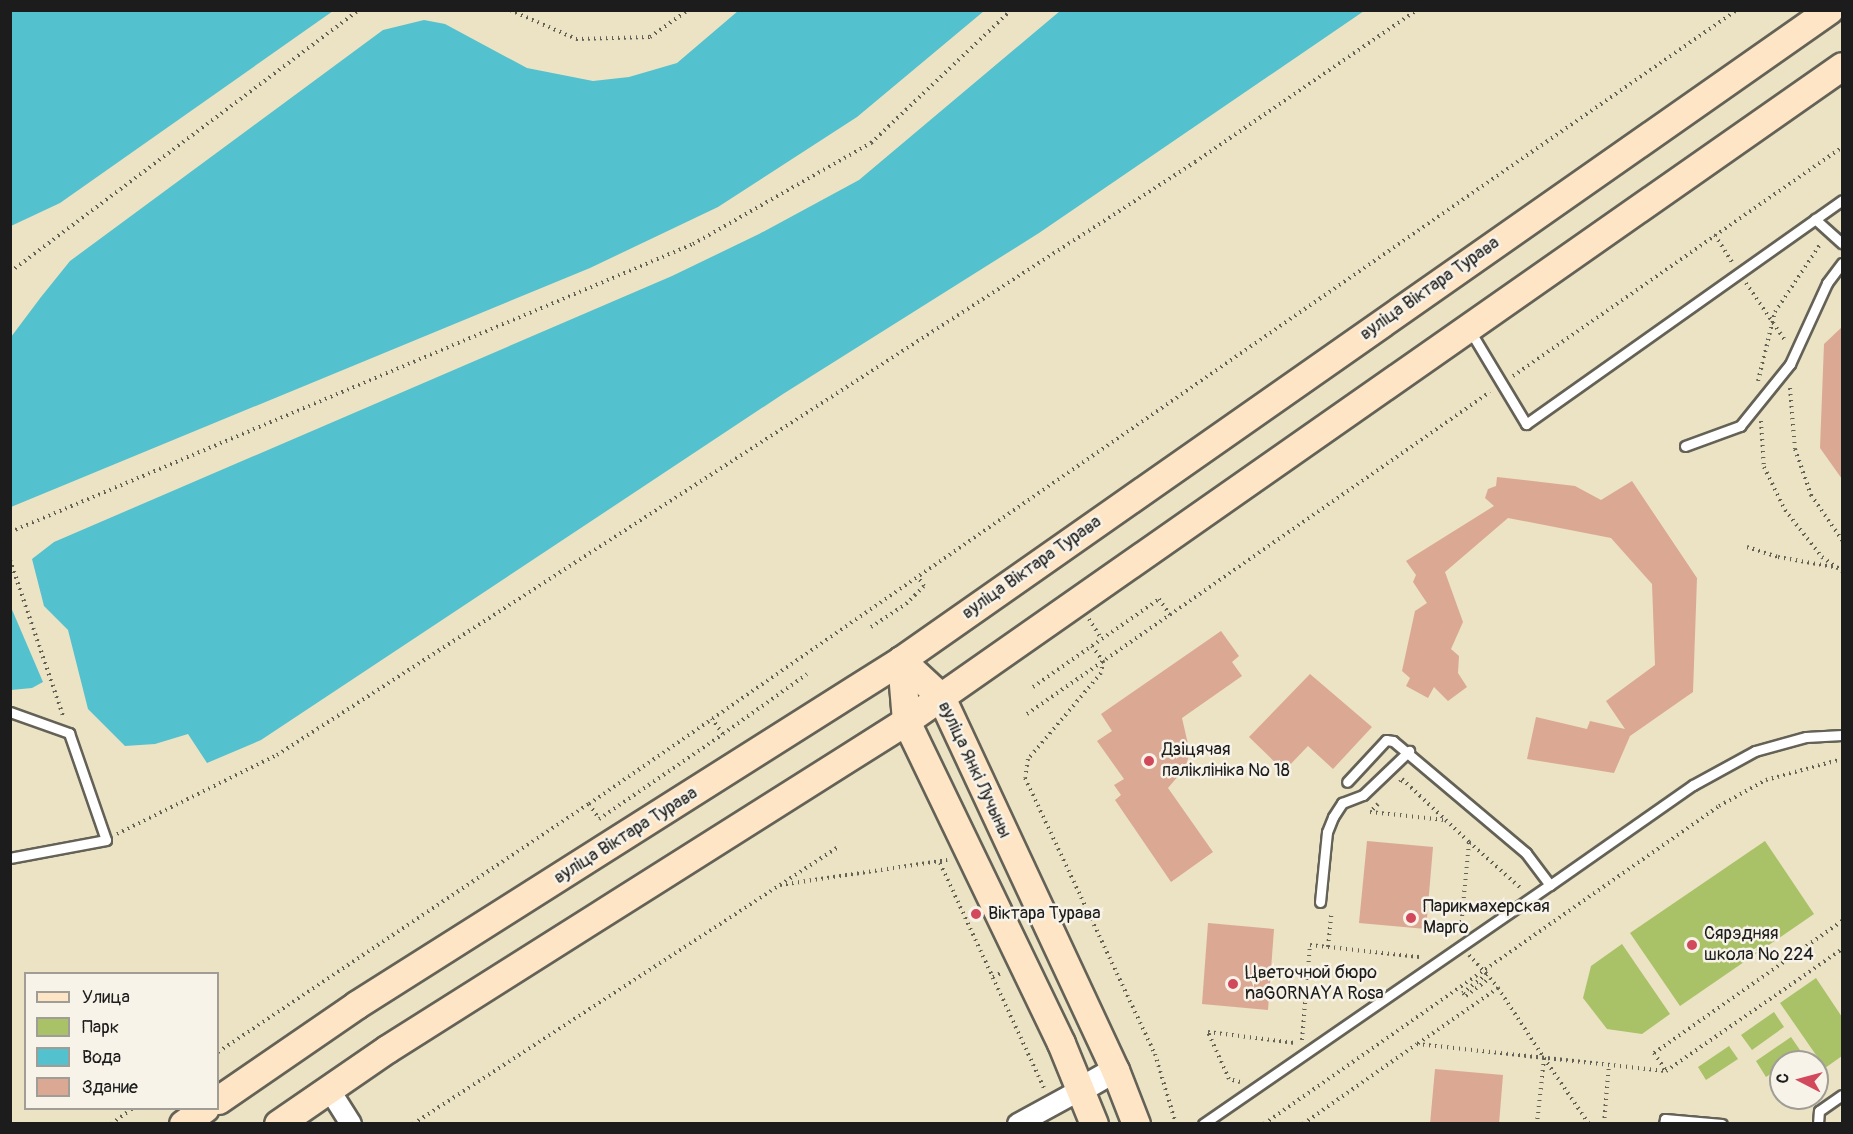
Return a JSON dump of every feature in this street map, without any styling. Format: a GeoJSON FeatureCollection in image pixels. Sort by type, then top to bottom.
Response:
{"type":"FeatureCollection","features":[{"type":"Feature","properties":{"kind":"main road","name":"вуліца Віктара Турава"},"geometry":{"type":"LineString","coordinates":[[219,1099],[356,1005],[901,660],[1829,10]]}},
{"type":"Feature","properties":{"kind":"main road"},"geometry":{"type":"LineString","coordinates":[[278,1124],[329,1089],[906,721],[1842,66]]}},
{"type":"Feature","properties":{"kind":"main road","name":"вуліца Янкі Лучыны"},"geometry":{"type":"LineString","coordinates":[[901,660],[941,697],[1115,1070],[1136,1124]]}},
{"type":"Feature","properties":{"kind":"main road"},"geometry":{"type":"LineString","coordinates":[[901,660],[906,721],[1094,1124]]}},
{"type":"Feature","properties":{"kind":"main road"},"geometry":{"type":"LineString","coordinates":[[183,1124],[202,1110]]}},
{"type":"Feature","properties":{"kind":"street"},"geometry":{"type":"LineString","coordinates":[[1018,1124],[1115,1070]]}},
{"type":"Feature","properties":{"kind":"street"},"geometry":{"type":"LineString","coordinates":[[329,1089],[351,1124]]}},
{"type":"Feature","properties":{"kind":"lane"},"geometry":{"type":"LineString","coordinates":[[1468,327],[1526,424],[1842,200]]}},
{"type":"Feature","properties":{"kind":"lane"},"geometry":{"type":"LineString","coordinates":[[1815,219],[1842,243]]}},
{"type":"Feature","properties":{"kind":"lane"},"geometry":{"type":"LineString","coordinates":[[1685,446],[1740,426],[1790,364],[1822,292],[1842,262]]}},
{"type":"Feature","properties":{"kind":"lane"},"geometry":{"type":"LineString","coordinates":[[10,712],[69,733],[106,840],[10,858]]}},
{"type":"Feature","properties":{"kind":"lane"},"geometry":{"type":"LineString","coordinates":[[1203,1124],[1693,784],[1755,751],[1806,737],[1842,735]]}},
{"type":"Feature","properties":{"kind":"lane"},"geometry":{"type":"LineString","coordinates":[[1347,782],[1386,740],[1409,751],[1526,853],[1550,885]]}},
{"type":"Feature","properties":{"kind":"lane"},"geometry":{"type":"LineString","coordinates":[[1320,902],[1327,832],[1333,817],[1342,803],[1363,795],[1409,751]]}},
{"type":"Feature","properties":{"kind":"lane"},"geometry":{"type":"LineString","coordinates":[[1818,1124],[1820,1111],[1842,1095]]}},
{"type":"Feature","properties":{"kind":"lane"},"geometry":{"type":"LineString","coordinates":[[1664,1124],[1665,1119],[1722,1124]]}},
{"type":"Feature","properties":{"kind":"path"},"geometry":{"type":"LineString","coordinates":[[10,272],[359,10]]}},
{"type":"Feature","properties":{"kind":"path"},"geometry":{"type":"LineString","coordinates":[[510,10],[576,39],[650,37],[688,10]]}},
{"type":"Feature","properties":{"kind":"path"},"geometry":{"type":"LineString","coordinates":[[10,532],[693,244],[871,143],[1011,10]]}},
{"type":"Feature","properties":{"kind":"path"},"geometry":{"type":"LineString","coordinates":[[106,840],[277,755],[1195,162],[1417,10]]}},
{"type":"Feature","properties":{"kind":"path"},"geometry":{"type":"LineString","coordinates":[[219,1051],[589,804],[1737,10]]}},
{"type":"Feature","properties":{"kind":"path"},"geometry":{"type":"LineString","coordinates":[[1027,714],[1842,147]]}},
{"type":"Feature","properties":{"kind":"path"},"geometry":{"type":"LineString","coordinates":[[1832,234],[1815,248],[1773,321],[1757,373],[1764,467],[1785,510],[1822,557],[1841,569]]}},
{"type":"Feature","properties":{"kind":"path"},"geometry":{"type":"LineString","coordinates":[[1715,235],[1784,336],[1790,364],[1790,408],[1795,449],[1811,495],[1842,540]]}},
{"type":"Feature","properties":{"kind":"path"},"geometry":{"type":"LineString","coordinates":[[1747,547],[1778,557],[1841,569]]}},
{"type":"Feature","properties":{"kind":"path"},"geometry":{"type":"LineString","coordinates":[[10,560],[69,733]]}},
{"type":"Feature","properties":{"kind":"path"},"geometry":{"type":"LineString","coordinates":[[871,627],[906,604],[924,586],[918,577]]}},
{"type":"Feature","properties":{"kind":"path"},"geometry":{"type":"LineString","coordinates":[[1033,687],[1159,599],[1170,615]]}},
{"type":"Feature","properties":{"kind":"path"},"geometry":{"type":"LineString","coordinates":[[1092,646],[1102,661],[1101,673],[1028,759],[1024,772],[1155,1054],[1176,1124]]}},
{"type":"Feature","properties":{"kind":"path"},"geometry":{"type":"LineString","coordinates":[[589,804],[599,819],[807,674]]}},
{"type":"Feature","properties":{"kind":"path"},"geometry":{"type":"LineString","coordinates":[[712,719],[723,734]]}},
{"type":"Feature","properties":{"kind":"path"},"geometry":{"type":"LineString","coordinates":[[1264,1124],[1719,806],[1766,780],[1842,759]]}},
{"type":"Feature","properties":{"kind":"path"},"geometry":{"type":"LineString","coordinates":[[1394,788],[1402,779],[1469,842]]}},
{"type":"Feature","properties":{"kind":"path"},"geometry":{"type":"LineString","coordinates":[[1386,796],[1370,812],[1446,820]]}},
{"type":"Feature","properties":{"kind":"path"},"geometry":{"type":"LineString","coordinates":[[413,1124],[773,886],[800,875],[838,847]]}},
{"type":"Feature","properties":{"kind":"path"},"geometry":{"type":"LineString","coordinates":[[773,886],[940,863],[1044,1089]]}},
{"type":"Feature","properties":{"kind":"path"},"geometry":{"type":"LineString","coordinates":[[1842,921],[1654,1053],[1666,1071],[1842,949]]}},
{"type":"Feature","properties":{"kind":"path"},"geometry":{"type":"LineString","coordinates":[[1498,988],[1589,1124]]}},
{"type":"Feature","properties":{"kind":"path"},"geometry":{"type":"LineString","coordinates":[[1303,1124],[1417,1044]]}},
{"type":"Feature","properties":{"kind":"path"},"geometry":{"type":"LineString","coordinates":[[1537,1124],[1544,1058]]}},
{"type":"Feature","properties":{"kind":"path"},"geometry":{"type":"LineString","coordinates":[[1604,1124],[1609,1065]]}},
{"type":"Feature","properties":{"kind":"path"},"geometry":{"type":"LineString","coordinates":[[111,1124],[130,1110]]}},
{"type":"Feature","properties":{"kind":"green space"},"geometry":{"type":"Polygon","coordinates":[[[1765,841],[1814,914],[1680,1006],[1630,933],[1765,841]]]}},
{"type":"Feature","properties":{"kind":"green space"},"geometry":{"type":"Polygon","coordinates":[[[1622,944],[1670,1014],[1642,1034],[1607,1029],[1583,998],[1591,966],[1622,944]]]}},
{"type":"Feature","properties":{"kind":"green space"},"geometry":{"type":"Polygon","coordinates":[[[1816,978],[1842,1017],[1842,1056],[1829,1065],[1829,1050],[1813,1050],[1780,1003],[1816,978]]]}},
{"type":"Feature","properties":{"kind":"green space"},"geometry":{"type":"Polygon","coordinates":[[[1774,1012],[1784,1027],[1752,1050],[1741,1035],[1774,1012]]]}},
{"type":"Feature","properties":{"kind":"green space"},"geometry":{"type":"Polygon","coordinates":[[[1791,1037],[1800,1050],[1772,1050],[1791,1037]]]}},
{"type":"Feature","properties":{"kind":"green space"},"geometry":{"type":"Polygon","coordinates":[[[1729,1046],[1738,1059],[1706,1080],[1698,1067],[1729,1046]]]}},
{"type":"Feature","properties":{"kind":"green space"},"geometry":{"type":"Polygon","coordinates":[[[1769,1052],[1769,1075],[1766,1077],[1756,1061],[1769,1052]]]}},
{"type":"Feature","properties":{"kind":"water"},"geometry":{"type":"Polygon","coordinates":[[[11,10],[333,11],[60,203],[11,226],[11,10]]]}},
{"type":"Feature","properties":{"kind":"water"},"geometry":{"type":"Polygon","coordinates":[[[738,11],[984,11],[857,117],[718,207],[590,268],[11,507],[11,337],[41,297],[70,261],[383,30],[424,20],[445,24],[527,68],[593,81],[629,77],[677,63],[738,11]]]}},
{"type":"Feature","properties":{"kind":"water"},"geometry":{"type":"Polygon","coordinates":[[[1060,11],[1364,11],[1039,233],[783,394],[261,740],[207,763],[188,734],[155,744],[125,746],[88,709],[68,630],[44,606],[32,559],[54,542],[672,276],[759,234],[859,180],[1060,11]]]}},
{"type":"Feature","properties":{"kind":"water"},"geometry":{"type":"Polygon","coordinates":[[[10,605],[43,682],[32,688],[11,690],[10,605]]]}},
{"type":"Feature","properties":{"kind":"building"},"geometry":{"type":"Polygon","coordinates":[[[1842,327],[1842,479],[1820,448],[1824,344],[1842,327]]]}},
{"type":"Feature","properties":{"kind":"building"},"geometry":{"type":"Polygon","coordinates":[[[1497,477],[1575,486],[1601,500],[1632,481],[1697,578],[1693,692],[1630,736],[1614,773],[1527,759],[1536,717],[1587,729],[1590,721],[1625,729],[1606,701],[1655,665],[1652,584],[1611,538],[1508,518],[1445,572],[1463,622],[1451,649],[1459,656],[1458,673],[1467,687],[1448,701],[1434,687],[1428,698],[1406,686],[1410,678],[1402,671],[1415,611],[1427,603],[1413,582],[1416,575],[1406,561],[1494,506],[1485,498],[1488,489],[1496,486],[1497,477]]]}},
{"type":"Feature","properties":{"kind":"building","name":"Дзіцячая паліклініка № 18"},"geometry":{"type":"Polygon","coordinates":[[[1221,631],[1239,656],[1232,662],[1242,676],[1182,718],[1190,753],[1185,768],[1168,788],[1213,852],[1171,882],[1115,800],[1121,795],[1114,785],[1124,779],[1097,741],[1112,731],[1101,714],[1221,631]]]}},
{"type":"Feature","properties":{"kind":"building"},"geometry":{"type":"Polygon","coordinates":[[[1310,674],[1372,727],[1333,769],[1308,746],[1284,771],[1249,737],[1310,674]]]}},
{"type":"Feature","properties":{"kind":"building"},"geometry":{"type":"Polygon","coordinates":[[[1367,841],[1433,847],[1426,929],[1359,923],[1367,841]]]}},
{"type":"Feature","properties":{"kind":"building"},"geometry":{"type":"Polygon","coordinates":[[[1208,923],[1274,929],[1268,1010],[1202,1004],[1208,923]]]}},
{"type":"Feature","properties":{"kind":"building"},"geometry":{"type":"Polygon","coordinates":[[[1435,1069],[1503,1075],[1499,1124],[1430,1124],[1435,1069]]]}},
{"type":"Feature","properties":{"kind":"place","name":"Дзіцячая паліклініка № 18"},"geometry":{"type":"Point","coordinates":[1149,761]}},
{"type":"Feature","properties":{"kind":"place","name":"Віктара Турава"},"geometry":{"type":"Point","coordinates":[976,914]}},
{"type":"Feature","properties":{"kind":"place","name":"Парикмахерская Марго"},"geometry":{"type":"Point","coordinates":[1411,918]}},
{"type":"Feature","properties":{"kind":"place","name":"Сярэдняя школа № 224"},"geometry":{"type":"Point","coordinates":[1692,945]}},
{"type":"Feature","properties":{"kind":"place","name":"Цветочной бюро naGORNAYA Rosa"},"geometry":{"type":"Point","coordinates":[1233,984]}}]}
